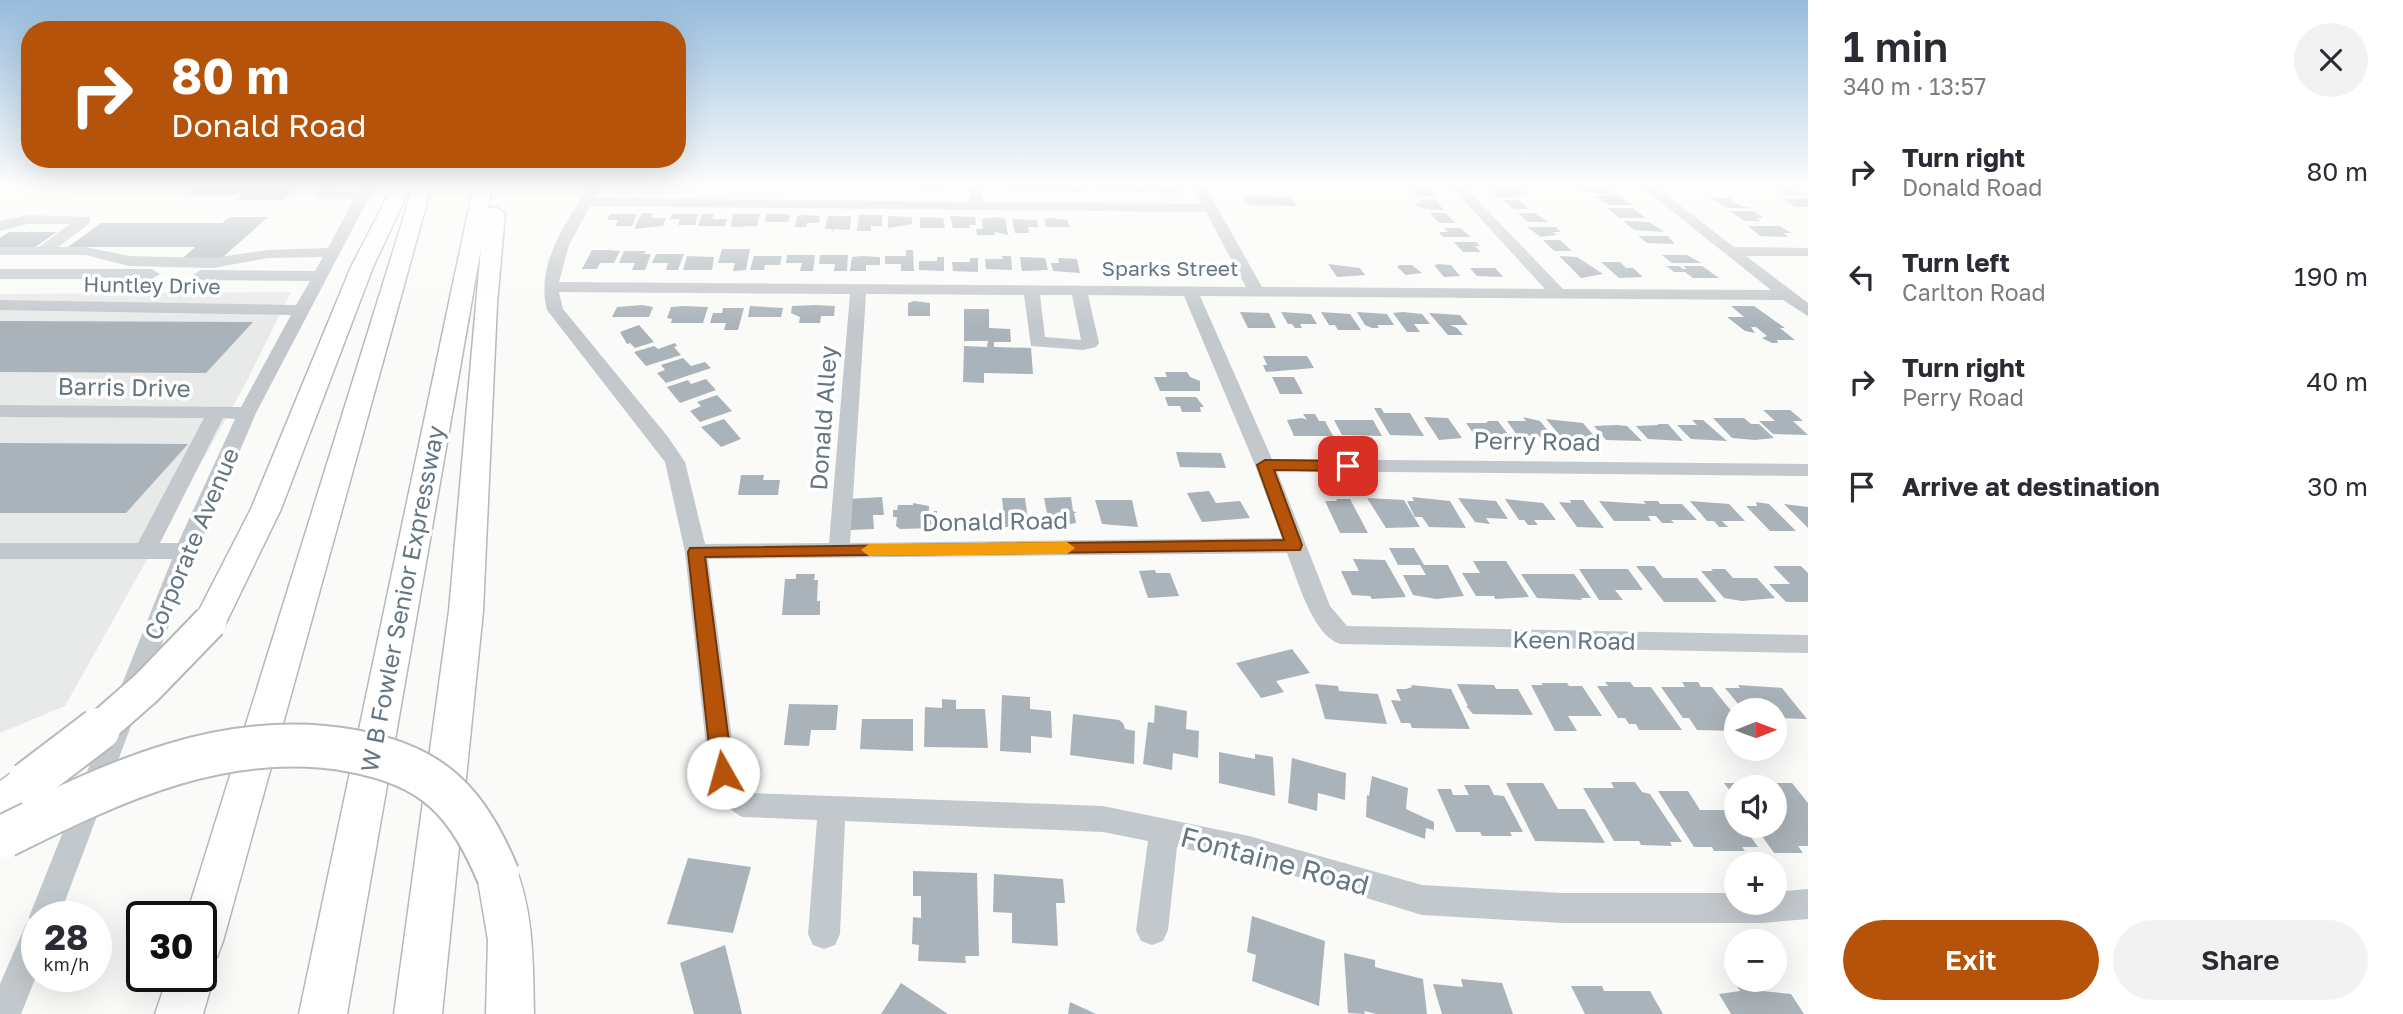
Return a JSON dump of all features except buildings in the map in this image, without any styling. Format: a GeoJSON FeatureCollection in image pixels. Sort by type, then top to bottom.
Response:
{"type":"FeatureCollection","features":[{"type":"Feature","properties":{"kind":"highway"},"geometry":{"type":"LineString","coordinates":[[8,815],[177,659],[210,622],[266,509],[362,267],[380,231]]}},
{"type":"Feature","properties":{"kind":"highway"},"geometry":{"type":"LineString","coordinates":[[213,901],[409,231]]}},
{"type":"Feature","properties":{"kind":"highway","name":"W B Fowler Senior Expressway"},"geometry":{"type":"LineString","coordinates":[[323,1014],[474,231]]}},
{"type":"Feature","properties":{"kind":"highway"},"geometry":{"type":"LineString","coordinates":[[418,1014],[466,611],[493,231]]}},
{"type":"Feature","properties":{"kind":"highway"},"geometry":{"type":"LineString","coordinates":[[8,815],[69,803],[126,781],[227,750],[264,745],[337,748],[368,753],[435,783],[463,812],[486,847],[498,875],[510,940],[510,1014]]}},
{"type":"Feature","properties":{"kind":"highway"},"geometry":{"type":"LineString","coordinates":[[180,1014],[186,992]]}},
{"type":"Feature","properties":{"kind":"street"},"geometry":{"type":"LineString","coordinates":[[42,251],[69,231]]}},
{"type":"Feature","properties":{"kind":"street","name":"Corporate Avenue"},"geometry":{"type":"LineString","coordinates":[[50,901],[186,551],[247,413],[345,231]]}},
{"type":"Feature","properties":{"kind":"street"},"geometry":{"type":"LineString","coordinates":[[571,231],[553,263],[550,300],[555,310],[662,441],[674,462],[696,552]]}},
{"type":"Feature","properties":{"kind":"street"},"geometry":{"type":"LineString","coordinates":[[1223,231],[1256,291]]}},
{"type":"Feature","properties":{"kind":"street"},"geometry":{"type":"LineString","coordinates":[[1500,231],[1557,292]]}},
{"type":"Feature","properties":{"kind":"street"},"geometry":{"type":"LineString","coordinates":[[1706,231],[1808,311]]}},
{"type":"Feature","properties":{"kind":"street"},"geometry":{"type":"LineString","coordinates":[[0,251],[86,251],[129,261],[213,263],[268,254],[334,252]]}},
{"type":"Feature","properties":{"kind":"street"},"geometry":{"type":"LineString","coordinates":[[1732,251],[1808,252]]}},
{"type":"Feature","properties":{"kind":"street"},"geometry":{"type":"LineString","coordinates":[[0,274],[322,276]]}},
{"type":"Feature","properties":{"kind":"street","name":"Sparks Street"},"geometry":{"type":"LineString","coordinates":[[552,287],[1787,295]]}},
{"type":"Feature","properties":{"kind":"street","name":"Donald Alley"},"geometry":{"type":"LineString","coordinates":[[839,550],[858,289]]}},
{"type":"Feature","properties":{"kind":"street"},"geometry":{"type":"LineString","coordinates":[[1031,289],[1037,341],[1083,345],[1090,343],[1079,290]]}},
{"type":"Feature","properties":{"kind":"street"},"geometry":{"type":"LineString","coordinates":[[1189,290],[1265,465],[1294,545]]}},
{"type":"Feature","properties":{"kind":"street","name":"Huntley Drive"},"geometry":{"type":"LineString","coordinates":[[0,305],[304,310]]}},
{"type":"Feature","properties":{"kind":"street","name":"Barris Drive"},"geometry":{"type":"LineString","coordinates":[[0,411],[247,413]]}},
{"type":"Feature","properties":{"kind":"street"},"geometry":{"type":"LineString","coordinates":[[145,551],[216,413]]}},
{"type":"Feature","properties":{"kind":"street","name":"Perry Road"},"geometry":{"type":"LineString","coordinates":[[1265,465],[1808,470]]}},
{"type":"Feature","properties":{"kind":"street","name":"Donald Road"},"geometry":{"type":"LineString","coordinates":[[696,552],[1294,545]]}},
{"type":"Feature","properties":{"kind":"street","name":"Keen Road"},"geometry":{"type":"LineString","coordinates":[[1294,545],[1320,609],[1340,635],[1808,645]]}},
{"type":"Feature","properties":{"kind":"street"},"geometry":{"type":"LineString","coordinates":[[0,551],[186,551]]}},
{"type":"Feature","properties":{"kind":"street","name":"Fontaine Road"},"geometry":{"type":"LineString","coordinates":[[696,552],[723,773],[743,805],[1103,819],[1249,849],[1422,900],[1562,908],[1762,908],[1808,904]]}},
{"type":"Feature","properties":{"kind":"street"},"geometry":{"type":"LineString","coordinates":[[824,934],[832,808]]}},
{"type":"Feature","properties":{"kind":"street"},"geometry":{"type":"LineString","coordinates":[[1152,930],[1164,833]]}},
{"type":"Feature","properties":{"kind":"street"},"geometry":{"type":"LineString","coordinates":[[4,1014],[21,973]]}},
{"type":"Feature","properties":{"kind":"shaded area"},"geometry":{"type":"Polygon","coordinates":[[[291,292],[247,381],[65,706],[0,733],[0,294],[291,292]]]}},
{"type":"Feature","properties":{"kind":"slow traffic"},"geometry":{"type":"LineString","coordinates":[[869,550],[1067,548]]}},
{"type":"Feature","properties":{"kind":"route"},"geometry":{"type":"LineString","coordinates":[[723,773],[696,552],[1294,545],[1265,465],[1348,466]]}}]}
